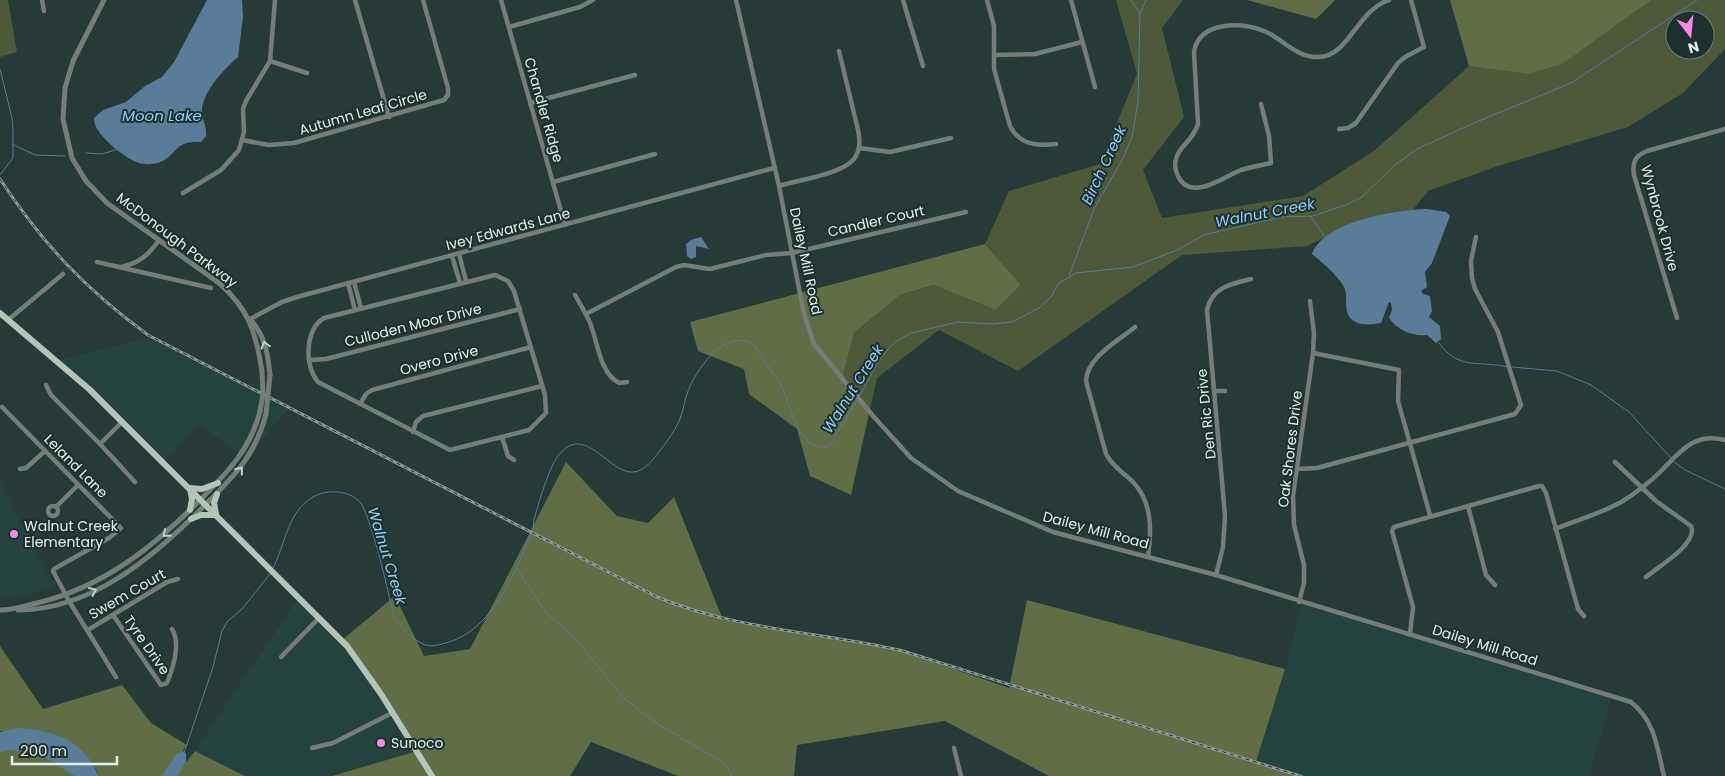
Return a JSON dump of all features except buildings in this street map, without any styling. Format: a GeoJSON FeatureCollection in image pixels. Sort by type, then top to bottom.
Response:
{"type":"FeatureCollection","features":[{"type":"Feature","properties":{"kind":"main road"},"geometry":{"type":"LineString","coordinates":[[0,313],[51,355],[122,422],[347,646],[363,667],[432,776]]}},
{"type":"Feature","properties":{"kind":"main road"},"geometry":{"type":"LineString","coordinates":[[189,488],[202,489],[218,483]]}},
{"type":"Feature","properties":{"kind":"main road"},"geometry":{"type":"LineString","coordinates":[[189,488],[192,499],[190,510]]}},
{"type":"Feature","properties":{"kind":"main road"},"geometry":{"type":"LineString","coordinates":[[216,515],[214,503],[217,494]]}},
{"type":"Feature","properties":{"kind":"main road"},"geometry":{"type":"LineString","coordinates":[[192,519],[201,515],[216,515]]}},
{"type":"Feature","properties":{"kind":"street"},"geometry":{"type":"LineString","coordinates":[[42,0],[44,11]]}},
{"type":"Feature","properties":{"kind":"street","name":"McDonough Parkway"},"geometry":{"type":"LineString","coordinates":[[0,610],[13,610],[65,595],[96,582],[133,560],[158,540],[190,510],[203,502],[246,447],[260,411],[263,394],[259,347],[250,319],[229,292],[107,203],[92,188],[75,164],[67,142],[62,111],[68,75],[104,0]]}},
{"type":"Feature","properties":{"kind":"street"},"geometry":{"type":"LineString","coordinates":[[183,193],[222,170],[231,161],[242,140],[243,109],[270,61],[275,0]]}},
{"type":"Feature","properties":{"kind":"street"},"geometry":{"type":"LineString","coordinates":[[355,0],[389,117]]}},
{"type":"Feature","properties":{"kind":"street","name":"Autumn Leaf Circle"},"geometry":{"type":"LineString","coordinates":[[242,140],[269,145],[294,144],[442,102],[448,95],[448,88],[423,0]]}},
{"type":"Feature","properties":{"kind":"street","name":"Chandler Ridge"},"geometry":{"type":"LineString","coordinates":[[501,0],[565,225]]}},
{"type":"Feature","properties":{"kind":"street"},"geometry":{"type":"LineString","coordinates":[[509,27],[580,6],[593,0]]}},
{"type":"Feature","properties":{"kind":"street","name":"Dailey Mill Road"},"geometry":{"type":"LineString","coordinates":[[736,0],[779,186],[804,314],[814,344],[826,361],[911,458],[958,491],[1038,526],[1081,540],[1216,575],[1299,602],[1631,702],[1640,709],[1650,724],[1664,776]]}},
{"type":"Feature","properties":{"kind":"street"},"geometry":{"type":"LineString","coordinates":[[903,0],[924,66]]}},
{"type":"Feature","properties":{"kind":"street"},"geometry":{"type":"LineString","coordinates":[[987,0],[994,26],[994,69],[1013,133],[1019,139],[1033,145],[1056,144]]}},
{"type":"Feature","properties":{"kind":"street"},"geometry":{"type":"LineString","coordinates":[[1071,0],[1095,87]]}},
{"type":"Feature","properties":{"kind":"street"},"geometry":{"type":"LineString","coordinates":[[1261,104],[1269,136],[1271,163],[1242,170],[1209,185],[1190,186],[1182,183],[1178,177],[1175,161],[1177,154],[1195,133],[1198,124],[1194,52],[1196,42],[1202,34],[1213,28],[1225,26],[1254,28],[1275,36],[1304,55],[1325,57],[1337,51],[1369,11],[1380,3],[1389,0]]}},
{"type":"Feature","properties":{"kind":"street"},"geometry":{"type":"LineString","coordinates":[[1339,129],[1348,128],[1356,123],[1398,63],[1424,47],[1411,0]]}},
{"type":"Feature","properties":{"kind":"street"},"geometry":{"type":"LineString","coordinates":[[995,55],[1035,54],[1082,42]]}},
{"type":"Feature","properties":{"kind":"street"},"geometry":{"type":"LineString","coordinates":[[779,186],[841,169],[854,160],[859,148],[858,130],[839,51]]}},
{"type":"Feature","properties":{"kind":"street"},"geometry":{"type":"LineString","coordinates":[[270,61],[306,73]]}},
{"type":"Feature","properties":{"kind":"street"},"geometry":{"type":"LineString","coordinates":[[530,103],[635,74]]}},
{"type":"Feature","properties":{"kind":"street","name":"Wynbrook Drive"},"geometry":{"type":"LineString","coordinates":[[1677,318],[1634,175],[1633,162],[1639,154],[1647,151],[1725,128]]}},
{"type":"Feature","properties":{"kind":"street"},"geometry":{"type":"LineString","coordinates":[[859,148],[890,152],[951,138]]}},
{"type":"Feature","properties":{"kind":"street"},"geometry":{"type":"LineString","coordinates":[[553,182],[655,154]]}},
{"type":"Feature","properties":{"kind":"street","name":"Ivey Edwards Lane"},"geometry":{"type":"LineString","coordinates":[[250,319],[282,302],[774,168]]}},
{"type":"Feature","properties":{"kind":"street","name":"Candler Court"},"geometry":{"type":"LineString","coordinates":[[586,314],[676,267],[684,265],[710,269],[766,255],[792,253],[966,212]]}},
{"type":"Feature","properties":{"kind":"street"},"geometry":{"type":"LineString","coordinates":[[1297,469],[1317,468],[1515,414],[1519,410],[1520,405],[1498,332],[1475,289],[1472,278],[1472,261],[1476,237]]}},
{"type":"Feature","properties":{"kind":"street"},"geometry":{"type":"LineString","coordinates":[[119,267],[141,260],[150,254],[159,240]]}},
{"type":"Feature","properties":{"kind":"street"},"geometry":{"type":"LineString","coordinates":[[459,254],[466,281]]}},
{"type":"Feature","properties":{"kind":"street"},"geometry":{"type":"LineString","coordinates":[[452,256],[460,283]]}},
{"type":"Feature","properties":{"kind":"street"},"geometry":{"type":"LineString","coordinates":[[97,262],[211,288]]}},
{"type":"Feature","properties":{"kind":"street"},"geometry":{"type":"LineString","coordinates":[[8,320],[63,274]]}},
{"type":"Feature","properties":{"kind":"street"},"geometry":{"type":"LineString","coordinates":[[495,275],[505,275],[514,291],[547,408],[540,420],[529,430],[450,450],[318,382],[312,374],[309,340],[314,325],[324,318],[466,281],[495,275]]}},
{"type":"Feature","properties":{"kind":"street","name":"Den Ric Drive"},"geometry":{"type":"LineString","coordinates":[[1216,575],[1223,547],[1225,516],[1215,391],[1206,318],[1209,302],[1214,293],[1221,288],[1251,280]]}},
{"type":"Feature","properties":{"kind":"street"},"geometry":{"type":"LineString","coordinates":[[354,282],[361,308]]}},
{"type":"Feature","properties":{"kind":"street"},"geometry":{"type":"LineString","coordinates":[[348,284],[355,310]]}},
{"type":"Feature","properties":{"kind":"street"},"geometry":{"type":"LineString","coordinates":[[575,295],[586,314],[601,360],[609,375],[619,383],[627,382]]}},
{"type":"Feature","properties":{"kind":"street","name":"Oak Shores Drive"},"geometry":{"type":"LineString","coordinates":[[1299,602],[1304,583],[1304,565],[1294,525],[1293,496],[1313,353],[1314,327],[1310,301]]}},
{"type":"Feature","properties":{"kind":"street","name":"Culloden Moor Drive"},"geometry":{"type":"LineString","coordinates":[[311,360],[326,359],[520,309]]}},
{"type":"Feature","properties":{"kind":"street"},"geometry":{"type":"LineString","coordinates":[[13,610],[43,609],[69,601],[106,585],[133,568],[160,548],[192,519],[203,502],[217,494],[250,456],[266,414],[270,375],[264,340],[260,331],[250,319]]}},
{"type":"Feature","properties":{"kind":"street"},"geometry":{"type":"LineString","coordinates":[[1135,327],[1092,362],[1086,371],[1086,381],[1106,454],[1112,465],[1133,482],[1146,500],[1150,527],[1148,556]]}},
{"type":"Feature","properties":{"kind":"street","name":"Overo Drive"},"geometry":{"type":"LineString","coordinates":[[360,404],[366,394],[372,390],[531,346]]}},
{"type":"Feature","properties":{"kind":"street"},"geometry":{"type":"LineString","coordinates":[[1313,353],[1399,370],[1398,401],[1430,515]]}},
{"type":"Feature","properties":{"kind":"street"},"geometry":{"type":"LineString","coordinates":[[46,385],[51,395],[135,482]]}},
{"type":"Feature","properties":{"kind":"street"},"geometry":{"type":"LineString","coordinates":[[413,432],[416,422],[423,416],[542,386]]}},
{"type":"Feature","properties":{"kind":"street"},"geometry":{"type":"LineString","coordinates":[[1215,391],[1225,391]]}},
{"type":"Feature","properties":{"kind":"street","name":"Leland Lane"},"geometry":{"type":"LineString","coordinates":[[2,408],[121,528],[109,538],[54,569],[65,595]]}},
{"type":"Feature","properties":{"kind":"street"},"geometry":{"type":"LineString","coordinates":[[100,444],[122,422]]}},
{"type":"Feature","properties":{"kind":"street"},"geometry":{"type":"LineString","coordinates":[[502,437],[508,456],[514,460]]}},
{"type":"Feature","properties":{"kind":"street"},"geometry":{"type":"LineString","coordinates":[[1555,529],[1609,508],[1642,488],[1679,451],[1692,442],[1706,438],[1725,440]]}},
{"type":"Feature","properties":{"kind":"street"},"geometry":{"type":"LineString","coordinates":[[20,469],[26,468],[45,451]]}},
{"type":"Feature","properties":{"kind":"street"},"geometry":{"type":"LineString","coordinates":[[1615,462],[1656,501],[1691,526],[1693,530],[1691,539],[1646,577]]}},
{"type":"Feature","properties":{"kind":"street"},"geometry":{"type":"LineString","coordinates":[[56,507],[78,485]]}},
{"type":"Feature","properties":{"kind":"street"},"geometry":{"type":"LineString","coordinates":[[1410,634],[1413,607],[1392,529],[1397,525],[1430,515],[1542,486],[1546,493],[1578,609],[1584,616]]}},
{"type":"Feature","properties":{"kind":"street"},"geometry":{"type":"LineString","coordinates":[[1468,506],[1486,574],[1495,585]]}},
{"type":"Feature","properties":{"kind":"street","name":"Swem Court"},"geometry":{"type":"LineString","coordinates":[[88,630],[167,582],[178,579]]}},
{"type":"Feature","properties":{"kind":"street"},"geometry":{"type":"LineString","coordinates":[[65,595],[116,677]]}},
{"type":"Feature","properties":{"kind":"street","name":"Tyre Drive"},"geometry":{"type":"LineString","coordinates":[[113,615],[161,685],[167,683],[172,671],[176,636],[172,629]]}},
{"type":"Feature","properties":{"kind":"street"},"geometry":{"type":"LineString","coordinates":[[281,657],[318,618]]}},
{"type":"Feature","properties":{"kind":"street"},"geometry":{"type":"LineString","coordinates":[[312,748],[333,743],[392,713]]}},
{"type":"Feature","properties":{"kind":"street"},"geometry":{"type":"LineString","coordinates":[[954,748],[960,776]]}},
{"type":"Feature","properties":{"kind":"shaded area"},"geometry":{"type":"Polygon","coordinates":[[[0,0],[8,0],[17,52],[0,57],[0,0]]]}},
{"type":"Feature","properties":{"kind":"shaded area"},"geometry":{"type":"Polygon","coordinates":[[[1116,0],[1183,0],[1162,28],[1184,117],[1143,170],[1162,218],[1303,196],[1374,151],[1469,66],[1532,73],[1597,39],[1630,15],[1637,0],[1725,0],[1725,49],[1715,59],[1715,10],[1665,10],[1665,60],[1714,60],[1683,93],[1628,127],[1498,166],[1428,191],[1409,215],[1342,229],[1307,246],[1182,255],[1018,371],[939,330],[877,378],[870,409],[842,380],[854,333],[900,295],[935,285],[994,310],[1021,285],[985,244],[1009,191],[1100,164],[1137,74],[1116,0]]]}},
{"type":"Feature","properties":{"kind":"shaded area"},"geometry":{"type":"Polygon","coordinates":[[[150,337],[288,409],[247,458],[199,425],[164,461],[59,360],[150,337]]]}},
{"type":"Feature","properties":{"kind":"shaded area","name":"Walnut Creek Elementary"},"geometry":{"type":"Polygon","coordinates":[[[0,482],[55,587],[0,600],[0,482]]]}},
{"type":"Feature","properties":{"kind":"shaded area"},"geometry":{"type":"Polygon","coordinates":[[[299,597],[356,654],[417,751],[331,776],[245,776],[195,751],[299,597]]]}},
{"type":"Feature","properties":{"kind":"shaded area"},"geometry":{"type":"Polygon","coordinates":[[[1302,602],[1374,626],[1612,694],[1589,776],[1306,776],[1256,762],[1285,669],[1302,602]]]}},
{"type":"Feature","properties":{"kind":"green space"},"geometry":{"type":"Polygon","coordinates":[[[1247,0],[1335,0],[1316,19],[1247,0]]]}},
{"type":"Feature","properties":{"kind":"green space"},"geometry":{"type":"Polygon","coordinates":[[[1450,0],[1651,0],[1564,63],[1529,74],[1469,66],[1450,0]]]}},
{"type":"Feature","properties":{"kind":"green space"},"geometry":{"type":"Polygon","coordinates":[[[985,244],[1021,285],[995,310],[934,285],[900,295],[854,333],[842,380],[870,409],[851,495],[810,476],[797,429],[749,394],[744,369],[698,351],[690,322],[985,244]]]}},
{"type":"Feature","properties":{"kind":"green space"},"geometry":{"type":"Polygon","coordinates":[[[566,462],[617,516],[648,523],[674,497],[723,620],[893,648],[1009,688],[1027,600],[1285,669],[1256,762],[1306,776],[1049,776],[945,721],[797,745],[794,776],[678,776],[591,742],[570,776],[332,776],[417,751],[342,640],[395,596],[424,656],[470,649],[566,462]]]}},
{"type":"Feature","properties":{"kind":"green space"},"geometry":{"type":"Polygon","coordinates":[[[0,646],[43,709],[122,685],[151,723],[187,745],[163,776],[98,776],[96,769],[37,731],[0,731],[0,646]]]}},
{"type":"Feature","properties":{"kind":"green space"},"geometry":{"type":"Polygon","coordinates":[[[0,748],[43,751],[74,776],[0,776],[0,748]]]}},
{"type":"Feature","properties":{"kind":"green space"},"geometry":{"type":"Polygon","coordinates":[[[195,751],[245,776],[175,776],[195,751]]]}},
{"type":"Feature","properties":{"kind":"water","name":"Moon Lake"},"geometry":{"type":"Polygon","coordinates":[[[207,0],[242,0],[243,17],[238,57],[214,82],[205,98],[202,113],[206,136],[201,142],[192,142],[180,146],[169,157],[158,163],[144,164],[133,161],[104,138],[98,131],[94,118],[103,110],[126,102],[145,86],[162,77],[174,62],[207,0]]]}},
{"type":"Feature","properties":{"kind":"water"},"geometry":{"type":"Polygon","coordinates":[[[1427,209],[1446,212],[1450,216],[1432,263],[1425,272],[1427,287],[1421,291],[1423,294],[1430,296],[1432,311],[1429,317],[1440,326],[1441,339],[1436,343],[1427,335],[1411,334],[1396,326],[1389,318],[1392,310],[1391,303],[1389,302],[1381,323],[1363,324],[1353,321],[1347,312],[1346,292],[1343,285],[1333,272],[1312,254],[1319,243],[1331,233],[1345,226],[1380,215],[1427,209]]]}},
{"type":"Feature","properties":{"kind":"water"},"geometry":{"type":"Polygon","coordinates":[[[701,237],[709,249],[696,246],[696,257],[691,259],[687,256],[686,244],[691,240],[701,237]]]}},
{"type":"Feature","properties":{"kind":"water"},"geometry":{"type":"Polygon","coordinates":[[[18,728],[44,731],[77,746],[93,764],[98,776],[74,776],[54,762],[33,753],[10,750],[0,752],[0,732],[18,728]]]}},
{"type":"Feature","properties":{"kind":"water"},"geometry":{"type":"Polygon","coordinates":[[[183,751],[186,754],[186,762],[177,776],[162,776],[176,754],[183,751]]]}},
{"type":"Feature","properties":{"kind":"waterway"},"geometry":{"type":"LineString","coordinates":[[1131,0],[1140,13]]}},
{"type":"Feature","properties":{"kind":"waterway","name":"Birch Creek"},"geometry":{"type":"LineString","coordinates":[[1069,276],[1094,209],[1122,160],[1132,137],[1138,101],[1140,13],[1146,0]]}},
{"type":"Feature","properties":{"kind":"waterway","name":"Walnut Creek"},"geometry":{"type":"LineString","coordinates":[[859,397],[879,360],[895,342],[911,333],[958,322],[992,324],[1012,322],[1039,308],[1051,297],[1058,284],[1076,273],[1133,267],[1177,250],[1204,235],[1281,217],[1313,216],[1348,204],[1362,197],[1396,164],[1417,149],[1571,83],[1697,0]]}},
{"type":"Feature","properties":{"kind":"waterway"},"geometry":{"type":"LineString","coordinates":[[0,69],[12,118],[13,130],[13,158],[0,175]]}},
{"type":"Feature","properties":{"kind":"waterway"},"geometry":{"type":"LineString","coordinates":[[12,144],[35,155],[65,156]]}},
{"type":"Feature","properties":{"kind":"waterway"},"geometry":{"type":"LineString","coordinates":[[86,153],[102,154],[119,149]]}},
{"type":"Feature","properties":{"kind":"waterway"},"geometry":{"type":"LineString","coordinates":[[1311,217],[1325,237]]}},
{"type":"Feature","properties":{"kind":"waterway","name":"Walnut Creek"},"geometry":{"type":"LineString","coordinates":[[273,568],[292,521],[305,503],[314,497],[329,492],[350,495],[360,502],[369,521],[393,613],[398,622],[408,634],[424,645],[433,646],[446,643],[463,636],[477,625],[490,612],[511,580],[533,529],[544,486],[558,456],[568,447],[577,444],[587,446],[624,470],[633,472],[642,470],[653,460],[674,430],[680,419],[690,386],[700,368],[723,346],[742,340],[752,343],[781,385],[797,426],[803,435],[818,447],[829,447],[857,400]]}},
{"type":"Feature","properties":{"kind":"waterway"},"geometry":{"type":"LineString","coordinates":[[1439,343],[1454,358],[1462,361],[1508,367]]}},
{"type":"Feature","properties":{"kind":"waterway"},"geometry":{"type":"LineString","coordinates":[[1512,367],[1557,371],[1591,385],[1629,412],[1671,458]]}},
{"type":"Feature","properties":{"kind":"waterway"},"geometry":{"type":"LineString","coordinates":[[1673,461],[1685,470],[1725,489]]}},
{"type":"Feature","properties":{"kind":"waterway"},"geometry":{"type":"LineString","coordinates":[[516,567],[546,613],[574,637],[624,698],[656,723],[719,760],[727,766],[732,776]]}},
{"type":"Feature","properties":{"kind":"waterway","name":"Walnut Creek"},"geometry":{"type":"LineString","coordinates":[[184,753],[213,667],[222,631],[227,622],[242,609],[270,574]]}},
{"type":"Feature","properties":{"kind":"railway"},"geometry":{"type":"LineString","coordinates":[[0,179],[32,224],[66,264],[104,300],[148,335],[657,597],[717,617],[748,624],[903,651],[1300,776]]}},
{"type":"Feature","properties":{"kind":"place","name":"Walnut Creek Elementary"},"geometry":{"type":"Point","coordinates":[14,534]}},
{"type":"Feature","properties":{"kind":"place","name":"Sunoco"},"geometry":{"type":"Point","coordinates":[381,743]}}]}
